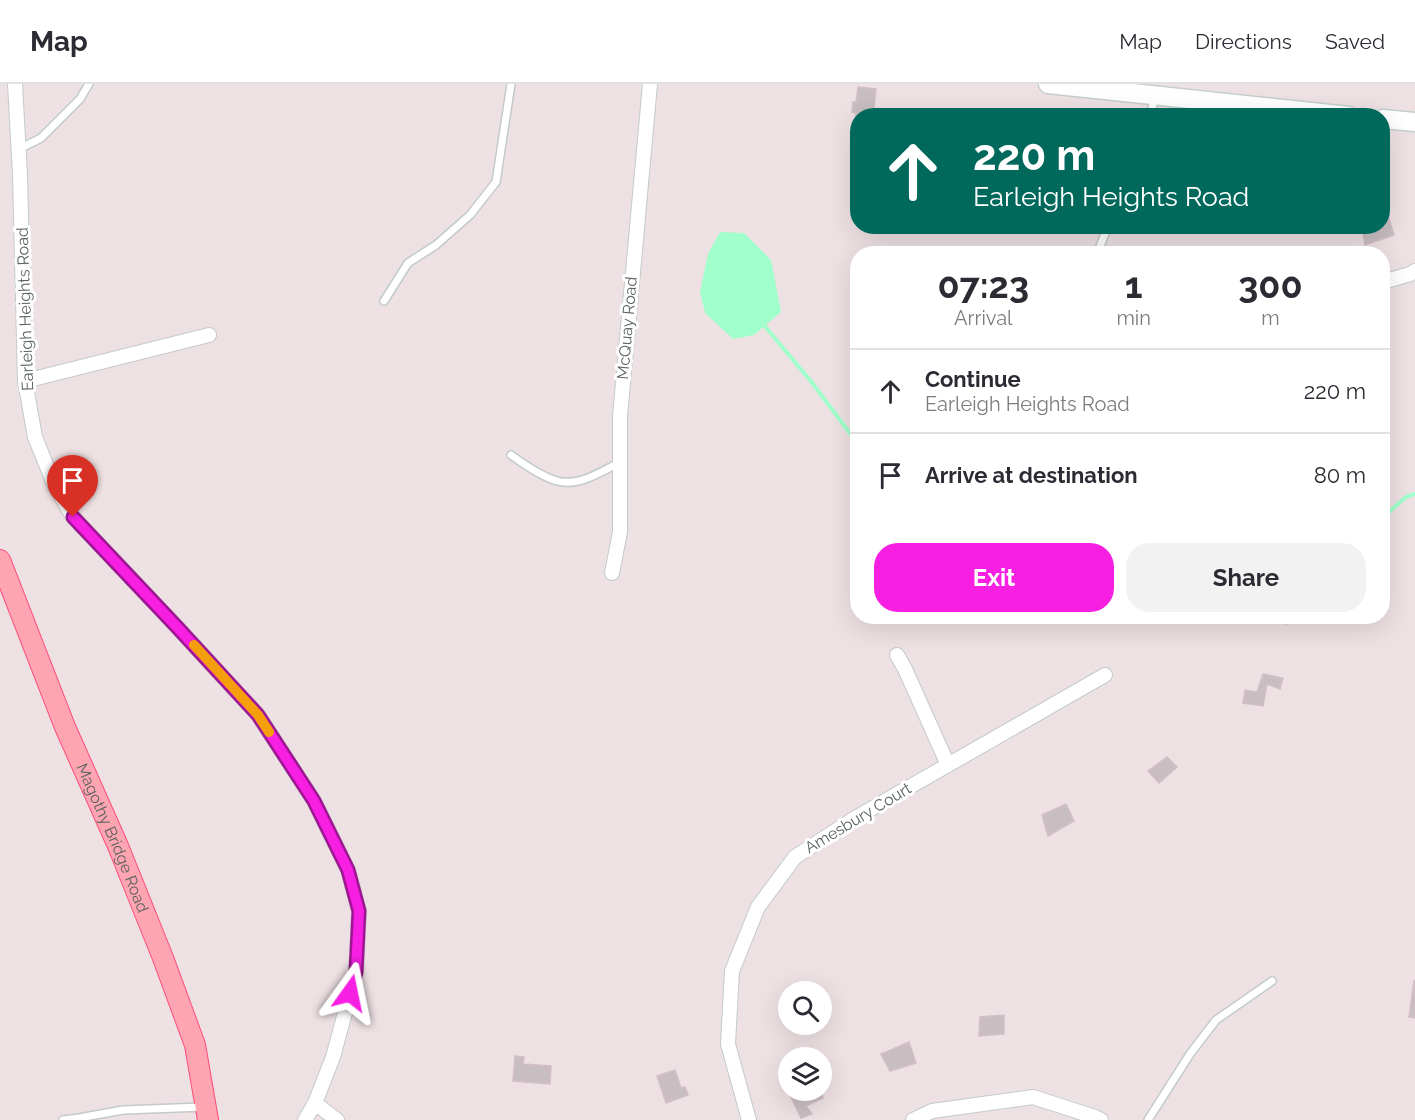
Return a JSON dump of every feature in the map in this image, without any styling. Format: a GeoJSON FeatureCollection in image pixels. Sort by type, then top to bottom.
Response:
{"type":"FeatureCollection","features":[{"type":"Feature","properties":{"kind":"main road"},"geometry":{"type":"LineString","coordinates":[[1048,84],[1278,108]]}},
{"type":"Feature","properties":{"kind":"main road"},"geometry":{"type":"LineString","coordinates":[[1390,120],[1415,122]]}},
{"type":"Feature","properties":{"kind":"main road","name":"Magothy Bridge Road"},"geometry":{"type":"LineString","coordinates":[[0,560],[65,727],[118,846],[163,958],[195,1044],[207,1113]]}},
{"type":"Feature","properties":{"kind":"street","name":"Earleigh Heights Road"},"geometry":{"type":"LineString","coordinates":[[15,84],[19,149],[25,381],[35,437],[54,484],[73,517],[258,715],[314,801],[348,870],[359,911],[356,972],[333,1057],[315,1103],[305,1120]]}},
{"type":"Feature","properties":{"kind":"street","name":"McQuay Road"},"geometry":{"type":"LineString","coordinates":[[612,573],[620,532],[620,416],[650,84]]}},
{"type":"Feature","properties":{"kind":"street"},"geometry":{"type":"LineString","coordinates":[[1390,280],[1415,271]]}},
{"type":"Feature","properties":{"kind":"street"},"geometry":{"type":"LineString","coordinates":[[25,381],[209,335]]}},
{"type":"Feature","properties":{"kind":"street"},"geometry":{"type":"LineString","coordinates":[[897,655],[948,765]]}},
{"type":"Feature","properties":{"kind":"street","name":"Amesbury Court"},"geometry":{"type":"LineString","coordinates":[[749,1120],[729,1044],[732,971],[758,907],[795,857],[857,817],[1105,675]]}},
{"type":"Feature","properties":{"kind":"street"},"geometry":{"type":"LineString","coordinates":[[913,1120],[932,1111],[1033,1097],[1101,1120]]}},
{"type":"Feature","properties":{"kind":"street"},"geometry":{"type":"LineString","coordinates":[[315,1103],[337,1120]]}},
{"type":"Feature","properties":{"kind":"lane"},"geometry":{"type":"LineString","coordinates":[[19,149],[41,138],[80,99],[89,84]]}},
{"type":"Feature","properties":{"kind":"lane"},"geometry":{"type":"LineString","coordinates":[[384,301],[408,263],[436,245],[470,215],[496,182],[512,84]]}},
{"type":"Feature","properties":{"kind":"lane"},"geometry":{"type":"LineString","coordinates":[[1152,108],[1155,100],[1153,94]]}},
{"type":"Feature","properties":{"kind":"lane"},"geometry":{"type":"LineString","coordinates":[[511,455],[557,481],[579,481],[599,474],[620,462]]}},
{"type":"Feature","properties":{"kind":"lane"},"geometry":{"type":"LineString","coordinates":[[1148,1120],[1190,1054],[1216,1020],[1272,981]]}},
{"type":"Feature","properties":{"kind":"lane"},"geometry":{"type":"LineString","coordinates":[[63,1120],[123,1110],[207,1113]]}},
{"type":"Feature","properties":{"kind":"shaded area"},"geometry":{"type":"Polygon","coordinates":[[[720,232],[744,233],[771,260],[781,312],[754,335],[733,339],[705,313],[700,292],[708,254],[720,232]]]}},
{"type":"Feature","properties":{"kind":"building"},"geometry":{"type":"Polygon","coordinates":[[[858,87],[876,89],[874,108],[852,108],[853,102],[856,102],[858,87]]]}},
{"type":"Feature","properties":{"kind":"building"},"geometry":{"type":"Polygon","coordinates":[[[1390,222],[1394,235],[1365,245],[1363,234],[1390,234],[1390,222]]]}},
{"type":"Feature","properties":{"kind":"building"},"geometry":{"type":"Polygon","coordinates":[[[1263,674],[1283,678],[1280,689],[1267,684],[1263,706],[1243,703],[1245,690],[1257,692],[1263,674]]]}},
{"type":"Feature","properties":{"kind":"building"},"geometry":{"type":"Polygon","coordinates":[[[1167,757],[1177,767],[1159,783],[1148,771],[1167,757]]]}},
{"type":"Feature","properties":{"kind":"building"},"geometry":{"type":"Polygon","coordinates":[[[1066,804],[1074,821],[1048,836],[1042,815],[1066,804]]]}},
{"type":"Feature","properties":{"kind":"building"},"geometry":{"type":"Polygon","coordinates":[[[1415,981],[1415,1018],[1409,1017],[1415,981]]]}},
{"type":"Feature","properties":{"kind":"building"},"geometry":{"type":"Polygon","coordinates":[[[1004,1015],[1004,1034],[979,1036],[980,1017],[1004,1015]]]}},
{"type":"Feature","properties":{"kind":"building"},"geometry":{"type":"Polygon","coordinates":[[[909,1042],[916,1063],[890,1071],[881,1054],[909,1042]]]}},
{"type":"Feature","properties":{"kind":"building"},"geometry":{"type":"Polygon","coordinates":[[[515,1056],[524,1057],[523,1064],[551,1066],[550,1084],[513,1081],[515,1056]]]}},
{"type":"Feature","properties":{"kind":"building"},"geometry":{"type":"Polygon","coordinates":[[[675,1070],[681,1088],[685,1087],[688,1095],[666,1103],[657,1076],[675,1070]]]}},
{"type":"Feature","properties":{"kind":"building"},"geometry":{"type":"Polygon","coordinates":[[[793,1101],[817,1101],[806,1106],[812,1114],[801,1118],[793,1101]]]}},
{"type":"Feature","properties":{"kind":"waterway"},"geometry":{"type":"LineString","coordinates":[[763,324],[810,380],[850,433]]}},
{"type":"Feature","properties":{"kind":"waterway"},"geometry":{"type":"LineString","coordinates":[[1390,511],[1406,497],[1415,494]]}},
{"type":"Feature","properties":{"kind":"slow traffic"},"geometry":{"type":"LineString","coordinates":[[194,645],[258,715],[269,732]]}},
{"type":"Feature","properties":{"kind":"route"},"geometry":{"type":"LineString","coordinates":[[73,517],[258,715],[314,801],[348,870],[359,911],[356,972],[350,993]]}}]}
